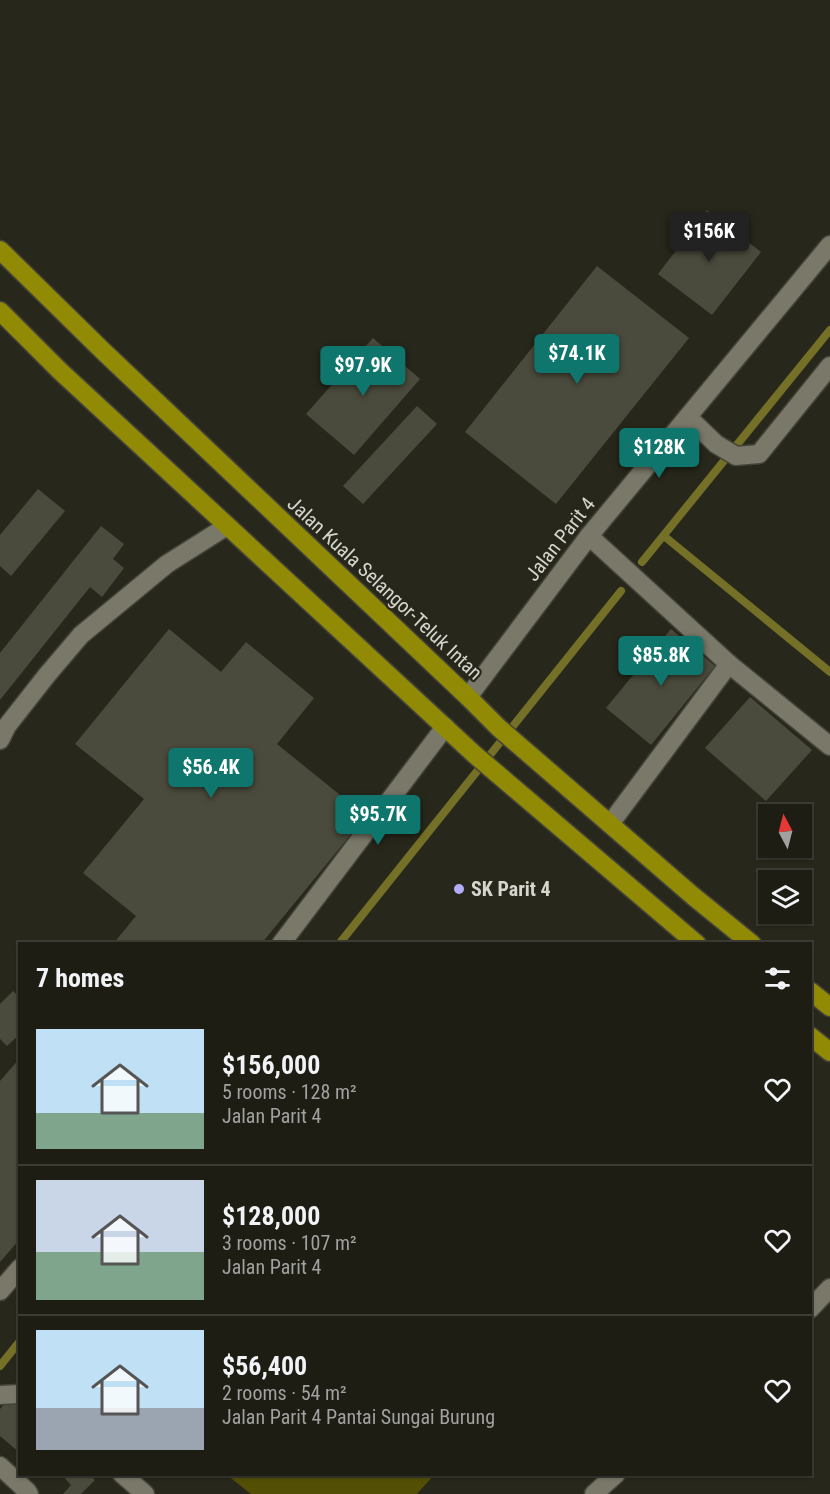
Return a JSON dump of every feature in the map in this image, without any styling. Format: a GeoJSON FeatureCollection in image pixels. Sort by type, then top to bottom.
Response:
{"type":"FeatureCollection","features":[{"type":"Feature","properties":{"kind":"highway","name":"Jalan Kuala Selangor-Teluk Intan"},"geometry":{"type":"LineString","coordinates":[[0,250],[499,728],[750,942]]}},
{"type":"Feature","properties":{"kind":"highway"},"geometry":{"type":"LineString","coordinates":[[0,311],[60,371],[474,754],[695,942]]}},
{"type":"Feature","properties":{"kind":"highway"},"geometry":{"type":"LineString","coordinates":[[812,993],[830,1007]]}},
{"type":"Feature","properties":{"kind":"highway"},"geometry":{"type":"LineString","coordinates":[[812,1038],[830,1052]]}},
{"type":"Feature","properties":{"kind":"street","name":"Jalan Parit 4"},"geometry":{"type":"LineString","coordinates":[[468,697],[589,536],[830,245]]}},
{"type":"Feature","properties":{"kind":"street"},"geometry":{"type":"LineString","coordinates":[[688,417],[716,444],[736,456],[759,454],[830,366]]}},
{"type":"Feature","properties":{"kind":"street"},"geometry":{"type":"LineString","coordinates":[[0,740],[7,726],[81,635],[167,564],[227,526]]}},
{"type":"Feature","properties":{"kind":"street"},"geometry":{"type":"LineString","coordinates":[[589,536],[729,664],[830,746]]}},
{"type":"Feature","properties":{"kind":"street"},"geometry":{"type":"LineString","coordinates":[[610,824],[729,664]]}},
{"type":"Feature","properties":{"kind":"street"},"geometry":{"type":"LineString","coordinates":[[283,942],[445,727]]}},
{"type":"Feature","properties":{"kind":"street"},"geometry":{"type":"LineString","coordinates":[[0,1292],[18,1270]]}},
{"type":"Feature","properties":{"kind":"street"},"geometry":{"type":"LineString","coordinates":[[812,1307],[830,1288]]}},
{"type":"Feature","properties":{"kind":"street"},"geometry":{"type":"LineString","coordinates":[[0,1395],[18,1393]]}},
{"type":"Feature","properties":{"kind":"street"},"geometry":{"type":"LineString","coordinates":[[0,1466],[29,1494]]}},
{"type":"Feature","properties":{"kind":"street"},"geometry":{"type":"LineString","coordinates":[[124,1476],[146,1494]]}},
{"type":"Feature","properties":{"kind":"street"},"geometry":{"type":"LineString","coordinates":[[594,1494],[614,1476]]}},
{"type":"Feature","properties":{"kind":"shaded area"},"geometry":{"type":"Polygon","coordinates":[[[228,1476],[433,1476],[417,1494],[251,1494],[228,1476]]]}},
{"type":"Feature","properties":{"kind":"building"},"geometry":{"type":"Polygon","coordinates":[[[707,210],[761,252],[712,315],[658,274],[707,210]]]}},
{"type":"Feature","properties":{"kind":"building"},"geometry":{"type":"Polygon","coordinates":[[[597,266],[689,338],[556,504],[465,432],[597,266]]]}},
{"type":"Feature","properties":{"kind":"building"},"geometry":{"type":"Polygon","coordinates":[[[373,338],[420,379],[354,455],[306,414],[373,338]]]}},
{"type":"Feature","properties":{"kind":"building"},"geometry":{"type":"Polygon","coordinates":[[[417,406],[437,424],[363,504],[343,486],[417,406]]]}},
{"type":"Feature","properties":{"kind":"building"},"geometry":{"type":"Polygon","coordinates":[[[38,489],[65,511],[11,576],[0,566],[0,535],[38,489]]]}},
{"type":"Feature","properties":{"kind":"building"},"geometry":{"type":"Polygon","coordinates":[[[101,526],[124,544],[113,559],[124,568],[102,597],[90,587],[0,700],[0,653],[101,526]]]}},
{"type":"Feature","properties":{"kind":"building"},"geometry":{"type":"Polygon","coordinates":[[[169,629],[221,672],[246,642],[314,698],[277,744],[366,816],[263,942],[115,942],[136,916],[83,873],[144,799],[75,744],[169,629]]]}},
{"type":"Feature","properties":{"kind":"building"},"geometry":{"type":"Polygon","coordinates":[[[671,629],[715,666],[651,745],[606,708],[671,629]]]}},
{"type":"Feature","properties":{"kind":"building"},"geometry":{"type":"Polygon","coordinates":[[[750,697],[812,750],[766,801],[705,748],[750,697]]]}},
{"type":"Feature","properties":{"kind":"building"},"geometry":{"type":"Polygon","coordinates":[[[13,991],[18,996],[18,1036],[7,1046],[0,1039],[0,1004],[13,991]]]}},
{"type":"Feature","properties":{"kind":"building"},"geometry":{"type":"Polygon","coordinates":[[[18,1060],[18,1241],[0,1262],[0,1081],[18,1060]]]}},
{"type":"Feature","properties":{"kind":"building"},"geometry":{"type":"Polygon","coordinates":[[[9,1399],[18,1406],[18,1451],[0,1436],[0,1409],[9,1399]]]}},
{"type":"Feature","properties":{"kind":"building"},"geometry":{"type":"Polygon","coordinates":[[[63,1476],[90,1476],[95,1480],[81,1494],[63,1494],[71,1485],[63,1476]]]}},
{"type":"Feature","properties":{"kind":"waterway"},"geometry":{"type":"LineString","coordinates":[[642,562],[830,330]]}},
{"type":"Feature","properties":{"kind":"waterway"},"geometry":{"type":"LineString","coordinates":[[664,536],[830,672]]}},
{"type":"Feature","properties":{"kind":"waterway"},"geometry":{"type":"LineString","coordinates":[[341,942],[621,591]]}},
{"type":"Feature","properties":{"kind":"waterway"},"geometry":{"type":"LineString","coordinates":[[0,1366],[18,1344]]}},
{"type":"Feature","properties":{"kind":"place","name":"SK Parit 4"},"geometry":{"type":"Point","coordinates":[459,889]}}]}
